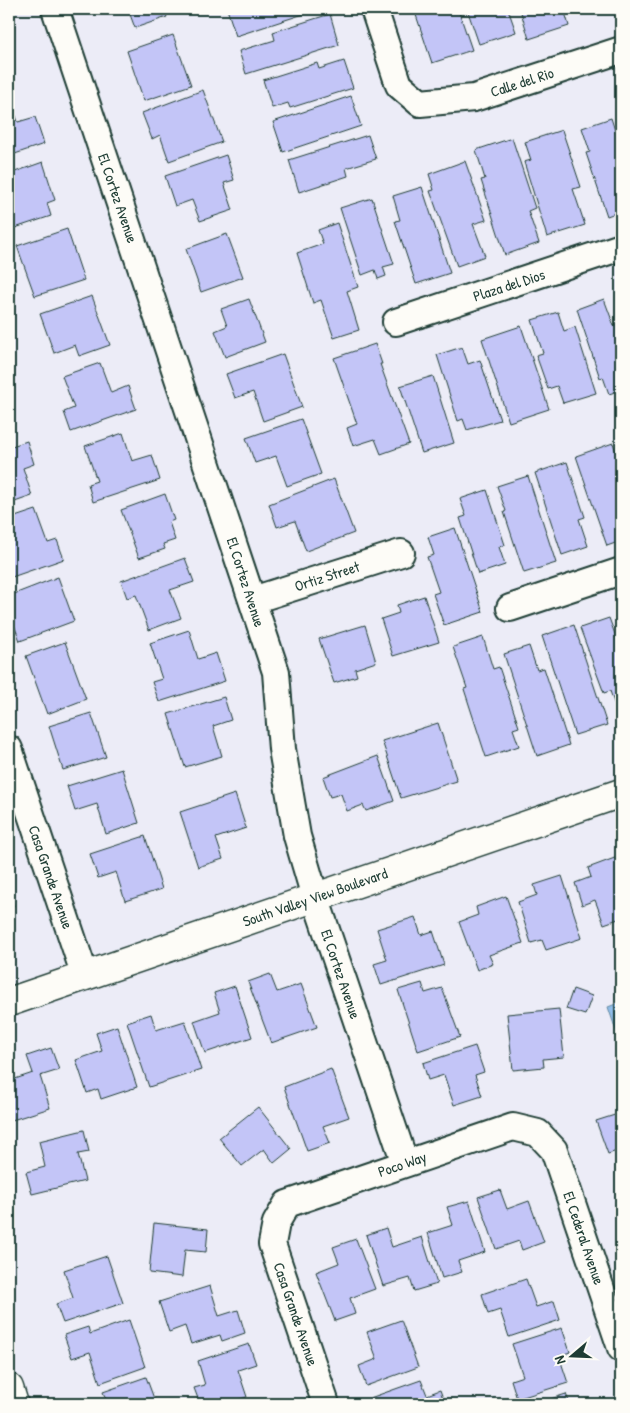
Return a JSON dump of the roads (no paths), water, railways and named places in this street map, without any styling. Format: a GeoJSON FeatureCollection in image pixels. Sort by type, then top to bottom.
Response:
{"type":"FeatureCollection","features":[{"type":"Feature","properties":{"kind":"main road","name":"South Valley View Boulevard"},"geometry":{"type":"LineString","coordinates":[[9,1002],[621,793]]}},
{"type":"Feature","properties":{"kind":"main road"},"geometry":{"type":"LineString","coordinates":[[9,1388],[14,1404]]}},
{"type":"Feature","properties":{"kind":"street","name":"El Cortez Avenue"},"geometry":{"type":"LineString","coordinates":[[54,9],[276,672],[282,749],[297,836],[315,897],[405,1163]]}},
{"type":"Feature","properties":{"kind":"street","name":"Calle del Rio"},"geometry":{"type":"LineString","coordinates":[[374,9],[399,85],[420,103],[474,98],[621,50]]}},
{"type":"Feature","properties":{"kind":"street","name":"Plaza del Dios"},"geometry":{"type":"LineString","coordinates":[[396,322],[621,247]]}},
{"type":"Feature","properties":{"kind":"street","name":"Ortiz Street"},"geometry":{"type":"LineString","coordinates":[[253,600],[401,552]]}},
{"type":"Feature","properties":{"kind":"street"},"geometry":{"type":"LineString","coordinates":[[510,608],[621,571]]}},
{"type":"Feature","properties":{"kind":"street","name":"Casa Grande Avenue"},"geometry":{"type":"LineString","coordinates":[[9,749],[85,976]]}},
{"type":"Feature","properties":{"kind":"street","name":"Poco Way"},"geometry":{"type":"LineString","coordinates":[[276,1223],[287,1204],[405,1163],[513,1127],[538,1133]]}},
{"type":"Feature","properties":{"kind":"street","name":"El Cederal Avenue"},"geometry":{"type":"LineString","coordinates":[[538,1133],[554,1150],[621,1348]]}},
{"type":"Feature","properties":{"kind":"street","name":"Casa Grande Avenue"},"geometry":{"type":"LineString","coordinates":[[276,1223],[272,1244],[326,1404]]}},
{"type":"Feature","properties":{"kind":"water"},"geometry":{"type":"Polygon","coordinates":[[[621,1002],[621,1042],[620,1042],[608,1007],[621,1002]]]}}]}
